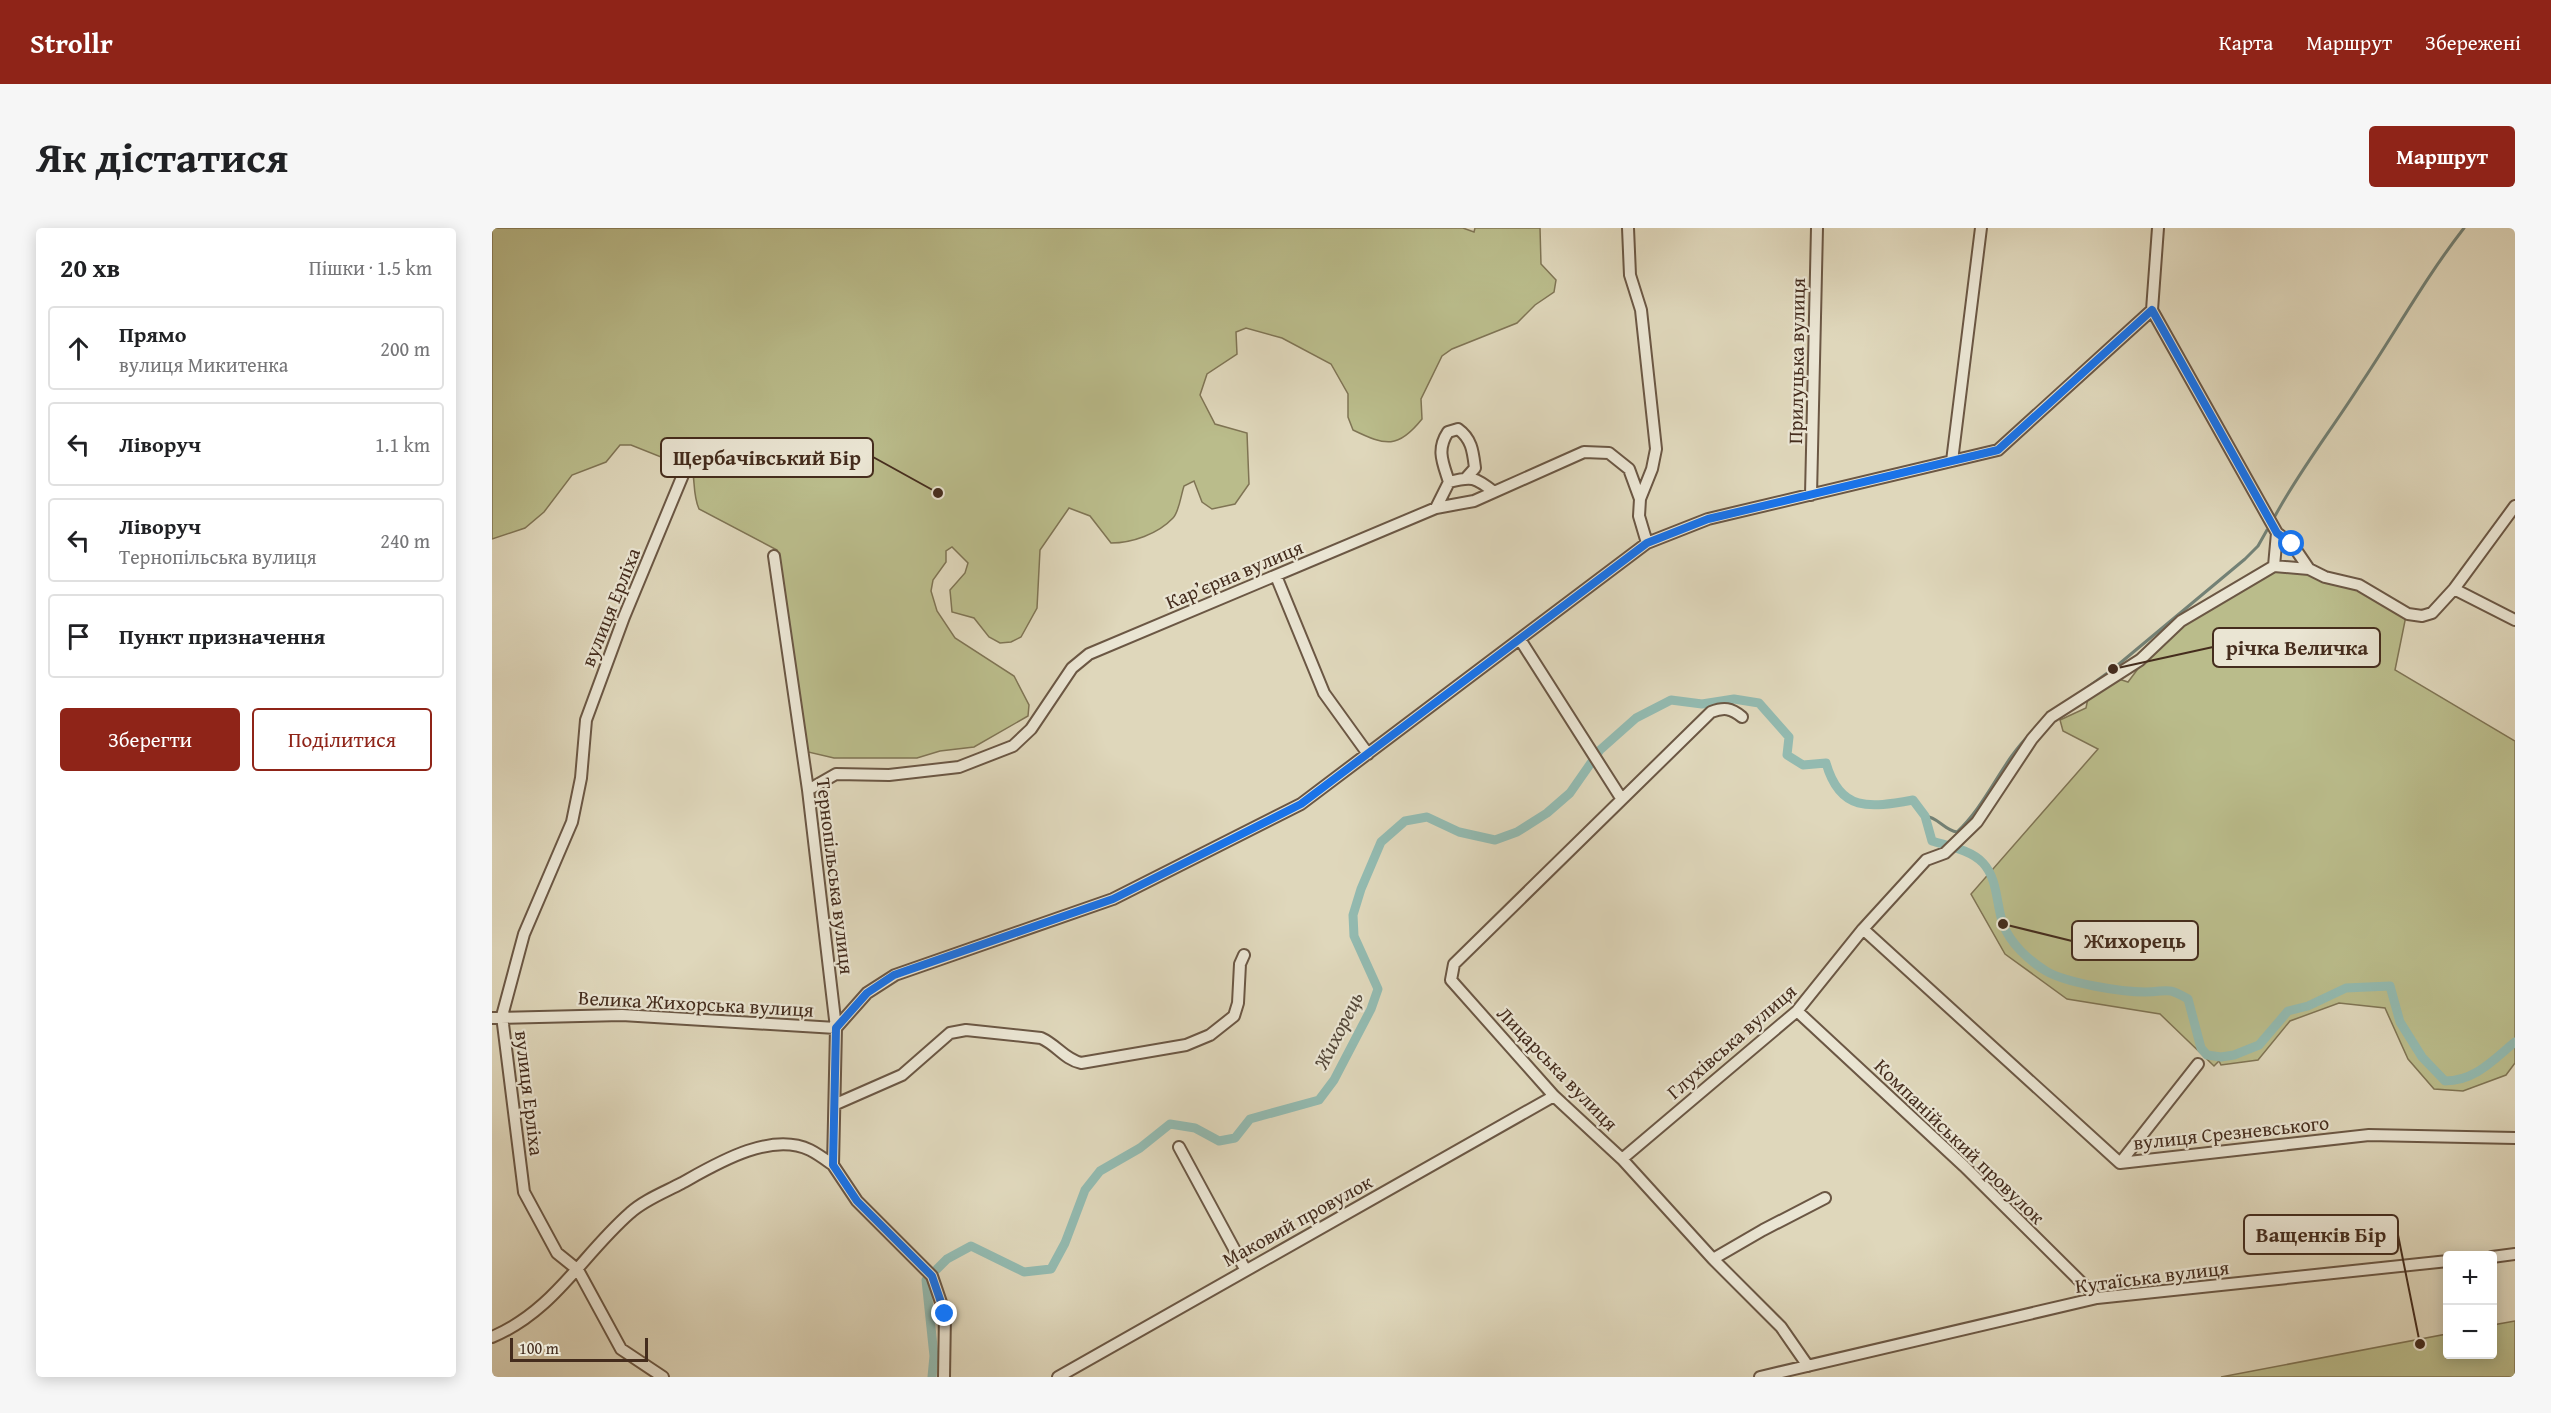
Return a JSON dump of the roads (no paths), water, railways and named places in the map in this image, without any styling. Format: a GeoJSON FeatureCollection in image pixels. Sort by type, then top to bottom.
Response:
{"type":"FeatureCollection","features":[{"type":"Feature","properties":{"kind":"street"},"geometry":{"type":"LineString","coordinates":[[1628,228],[1630,275],[1641,310],[1656,449],[1652,469],[1640,499]]}},
{"type":"Feature","properties":{"kind":"street","name":"Прилуцька вулиця"},"geometry":{"type":"LineString","coordinates":[[1811,495],[1817,228]]}},
{"type":"Feature","properties":{"kind":"street"},"geometry":{"type":"LineString","coordinates":[[1952,461],[1981,228]]}},
{"type":"Feature","properties":{"kind":"street"},"geometry":{"type":"LineString","coordinates":[[2158,228],[2152,310],[2277,533],[2292,544],[2309,569]]}},
{"type":"Feature","properties":{"kind":"street","name":"Велика Жихорська вулиця"},"geometry":{"type":"LineString","coordinates":[[497,1017],[622,1015],[836,1028],[867,993],[894,975],[1113,899],[1301,804],[1521,641],[1647,543],[1708,519],[1998,450],[2152,310]]}},
{"type":"Feature","properties":{"kind":"street"},"geometry":{"type":"LineString","coordinates":[[1436,508],[1449,482],[1440,455],[1448,432],[1458,429],[1467,435],[1473,451],[1475,468],[1467,477]]}},
{"type":"Feature","properties":{"kind":"street","name":"Кар’єрна вулиця"},"geometry":{"type":"LineString","coordinates":[[808,790],[836,774],[889,775],[959,767],[1013,746],[1031,729],[1072,668],[1089,654],[1436,508],[1474,501],[1584,452],[1610,453],[1629,469],[1640,499],[1639,516],[1647,543]]}},
{"type":"Feature","properties":{"kind":"street","name":"вулиця Ерліха"},"geometry":{"type":"LineString","coordinates":[[663,1377],[621,1349],[578,1270],[557,1253],[524,1192],[497,1017],[524,933],[573,822],[581,778],[586,720],[624,617],[685,470]]}},
{"type":"Feature","properties":{"kind":"street"},"geometry":{"type":"LineString","coordinates":[[1449,482],[1467,477],[1478,479],[1494,492]]}},
{"type":"Feature","properties":{"kind":"street"},"geometry":{"type":"LineString","coordinates":[[2277,533],[2274,566],[2309,569],[2325,578],[2359,585],[2408,614],[2422,616],[2432,613],[2454,589],[2515,506]]}},
{"type":"Feature","properties":{"kind":"street","name":"Тернопільська вулиця"},"geometry":{"type":"LineString","coordinates":[[774,556],[808,790],[836,1028],[833,1165]]}},
{"type":"Feature","properties":{"kind":"street","name":"Глухівська вулиця"},"geometry":{"type":"LineString","coordinates":[[1622,1159],[1797,1011],[1863,929],[1926,860],[1945,853],[1977,822],[2032,739],[2051,717],[2140,660],[2181,621],[2274,566]]}},
{"type":"Feature","properties":{"kind":"street"},"geometry":{"type":"LineString","coordinates":[[1276,576],[1324,693],[1368,754]]}},
{"type":"Feature","properties":{"kind":"street"},"geometry":{"type":"LineString","coordinates":[[2454,589],[2515,620]]}},
{"type":"Feature","properties":{"kind":"street"},"geometry":{"type":"LineString","coordinates":[[1521,641],[1621,798]]}},
{"type":"Feature","properties":{"kind":"street","name":"Лицарська вулиця"},"geometry":{"type":"LineString","coordinates":[[1742,717],[1735,711],[1723,708],[1711,712],[1454,964],[1451,980],[1554,1096],[1622,1159],[1713,1259],[1781,1327],[1808,1366]]}},
{"type":"Feature","properties":{"kind":"street","name":"вулиця Срезневського"},"geometry":{"type":"LineString","coordinates":[[1863,929],[2120,1163],[2369,1135],[2515,1138]]}},
{"type":"Feature","properties":{"kind":"street"},"geometry":{"type":"LineString","coordinates":[[836,1104],[902,1075],[950,1033],[966,1030],[985,1034],[1041,1038],[1053,1043],[1069,1060],[1081,1064],[1186,1045],[1210,1035],[1234,1016],[1238,1003],[1240,964],[1244,955]]}},
{"type":"Feature","properties":{"kind":"street","name":"Компанійський провулок"},"geometry":{"type":"LineString","coordinates":[[1797,1011],[1964,1166],[2097,1298]]}},
{"type":"Feature","properties":{"kind":"street"},"geometry":{"type":"LineString","coordinates":[[2120,1163],[2198,1064]]}},
{"type":"Feature","properties":{"kind":"street","name":"Маковий провулок"},"geometry":{"type":"LineString","coordinates":[[1058,1377],[1554,1096]]}},
{"type":"Feature","properties":{"kind":"street"},"geometry":{"type":"LineString","coordinates":[[492,1337],[529,1317],[578,1270],[601,1241],[632,1211],[723,1160],[753,1148],[788,1145],[809,1149],[833,1165],[857,1201],[932,1276],[945,1314],[944,1377]]}},
{"type":"Feature","properties":{"kind":"street"},"geometry":{"type":"LineString","coordinates":[[1179,1146],[1245,1269]]}},
{"type":"Feature","properties":{"kind":"street"},"geometry":{"type":"LineString","coordinates":[[1713,1259],[1825,1198]]}},
{"type":"Feature","properties":{"kind":"street"},"geometry":{"type":"LineString","coordinates":[[2497,1256],[2515,1254]]}},
{"type":"Feature","properties":{"kind":"street","name":"Кутаїська вулиця"},"geometry":{"type":"LineString","coordinates":[[1760,1377],[2097,1298],[2443,1262]]}},
{"type":"Feature","properties":{"kind":"waterway"},"geometry":{"type":"LineString","coordinates":[[2275,516],[2423,286],[2464,228]]}},
{"type":"Feature","properties":{"kind":"waterway"},"geometry":{"type":"LineString","coordinates":[[2084,690],[2113,669],[2245,559],[2258,546],[2267,530]]}},
{"type":"Feature","properties":{"kind":"waterway","name":"Жихорець"},"geometry":{"type":"LineString","coordinates":[[937,1269],[947,1259],[971,1246],[1024,1272],[1051,1269],[1065,1243],[1085,1190],[1100,1171],[1140,1148],[1170,1124],[1195,1128],[1219,1141],[1235,1138],[1250,1119],[1319,1100],[1334,1080],[1371,1009],[1378,989],[1354,936],[1353,915],[1361,889],[1381,842],[1405,821],[1427,817],[1459,832],[1495,840],[1517,832],[1547,813],[1570,793],[1600,750],[1636,718],[1671,700],[1702,704],[1734,699],[1759,703],[1789,737],[1787,755],[1803,765],[1826,763],[1839,791],[1848,798],[1870,805],[1913,800],[1925,816],[1932,841],[1972,855],[1988,869],[2006,931],[2026,956],[2046,971],[2080,983],[2135,992],[2171,991],[2188,999],[2201,1048],[2207,1055],[2221,1057],[2234,1055],[2259,1045],[2288,1011],[2308,1006],[2346,988],[2390,986],[2400,1022],[2422,1057],[2445,1081],[2456,1080],[2475,1073],[2515,1042]]}},
{"type":"Feature","properties":{"kind":"waterway"},"geometry":{"type":"LineString","coordinates":[[1925,816],[1957,832],[1977,809],[2020,745],[2030,734]]}},
{"type":"Feature","properties":{"kind":"waterway","name":"Жихорець"},"geometry":{"type":"LineString","coordinates":[[926,1280],[934,1356],[932,1377]]}},
{"type":"Feature","properties":{"kind":"place","name":"Щербачівський Бір"},"geometry":{"type":"Point","coordinates":[938,493]}},
{"type":"Feature","properties":{"kind":"place","name":"річка Величка"},"geometry":{"type":"Point","coordinates":[2113,669]}},
{"type":"Feature","properties":{"kind":"place","name":"Жихорець"},"geometry":{"type":"Point","coordinates":[2003,924]}},
{"type":"Feature","properties":{"kind":"place","name":"Ващенків Бір"},"geometry":{"type":"Point","coordinates":[2420,1344]}}]}
